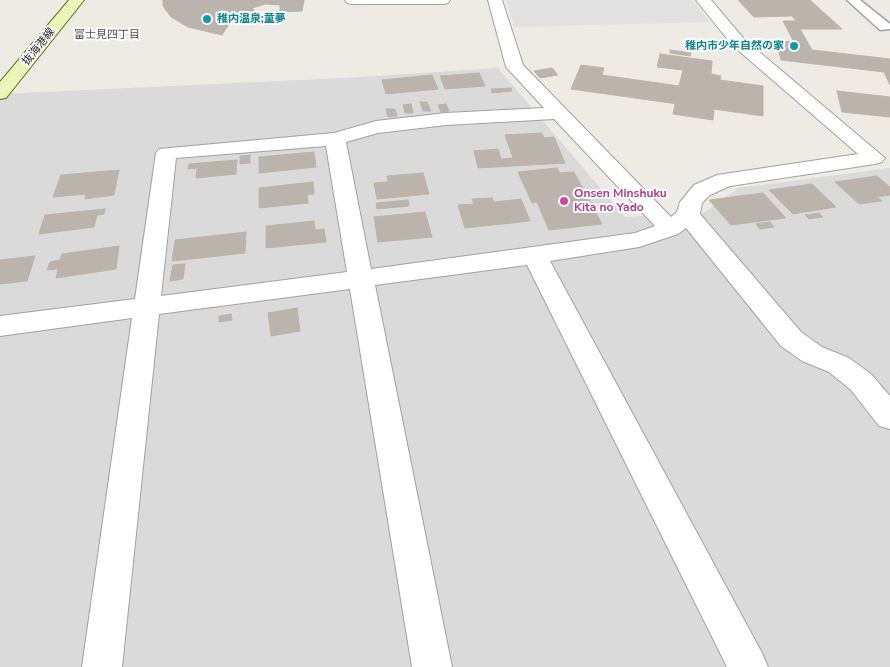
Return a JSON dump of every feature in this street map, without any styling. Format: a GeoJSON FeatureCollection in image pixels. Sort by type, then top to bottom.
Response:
{"type":"FeatureCollection","features":[{"type":"Feature","properties":{"kind":"main road","name":"抜海港線"},"geometry":{"type":"LineString","coordinates":[[0,94],[77,0]]}},
{"type":"Feature","properties":{"kind":"street"},"geometry":{"type":"LineString","coordinates":[[352,0],[443,0]]}},
{"type":"Feature","properties":{"kind":"street"},"geometry":{"type":"LineString","coordinates":[[496,0],[515,67],[558,113],[679,222],[791,339],[812,354],[839,365],[861,382],[890,416]]}},
{"type":"Feature","properties":{"kind":"street"},"geometry":{"type":"LineString","coordinates":[[703,0],[738,42],[882,157]]}},
{"type":"Feature","properties":{"kind":"street"},"geometry":{"type":"LineString","coordinates":[[102,667],[166,153],[335,139],[376,126],[446,119],[558,113]]}},
{"type":"Feature","properties":{"kind":"street"},"geometry":{"type":"LineString","coordinates":[[335,139],[432,667]]}},
{"type":"Feature","properties":{"kind":"street"},"geometry":{"type":"LineString","coordinates":[[0,326],[535,256],[639,240],[679,222],[691,202],[702,190],[725,180],[882,157]]}},
{"type":"Feature","properties":{"kind":"street"},"geometry":{"type":"LineString","coordinates":[[535,256],[748,667]]}},
{"type":"Feature","properties":{"kind":"lane"},"geometry":{"type":"LineString","coordinates":[[853,0],[885,26]]}},
{"type":"Feature","properties":{"kind":"shaded area"},"geometry":{"type":"Polygon","coordinates":[[[506,0],[692,0],[710,22],[514,27],[506,0]]]}},
{"type":"Feature","properties":{"kind":"shaded area"},"geometry":{"type":"Polygon","coordinates":[[[498,68],[625,217],[704,213],[738,188],[890,168],[890,667],[0,667],[0,94],[343,78],[498,68]]]}},
{"type":"Feature","properties":{"kind":"building","name":"稚内温泉;童夢"},"geometry":{"type":"Polygon","coordinates":[[[163,0],[304,0],[302,11],[280,12],[280,5],[266,4],[252,8],[259,15],[231,21],[222,35],[188,27],[171,17],[163,6],[163,0]]]}},
{"type":"Feature","properties":{"kind":"building","name":"稚内市少年自然の家"},"geometry":{"type":"Polygon","coordinates":[[[738,0],[810,0],[842,29],[800,29],[812,50],[890,59],[890,85],[884,72],[781,60],[776,41],[794,42],[783,21],[796,21],[792,16],[754,17],[738,0]]]}},
{"type":"Feature","properties":{"kind":"building"},"geometry":{"type":"Polygon","coordinates":[[[670,50],[691,53],[690,56],[670,53],[670,50]]]}},
{"type":"Feature","properties":{"kind":"building"},"geometry":{"type":"Polygon","coordinates":[[[660,54],[712,61],[711,74],[721,76],[720,80],[763,86],[763,116],[571,89],[581,65],[604,68],[602,75],[679,86],[683,70],[657,67],[660,54]]]}},
{"type":"Feature","properties":{"kind":"building"},"geometry":{"type":"Polygon","coordinates":[[[552,68],[558,75],[540,78],[534,71],[552,68]]]}},
{"type":"Feature","properties":{"kind":"building"},"geometry":{"type":"Polygon","coordinates":[[[479,73],[485,86],[445,89],[440,76],[479,73]]]}},
{"type":"Feature","properties":{"kind":"building"},"geometry":{"type":"Polygon","coordinates":[[[432,75],[438,89],[386,94],[382,80],[432,75]]]}},
{"type":"Feature","properties":{"kind":"building"},"geometry":{"type":"Polygon","coordinates":[[[511,88],[512,91],[492,93],[491,89],[511,88]]]}},
{"type":"Feature","properties":{"kind":"building"},"geometry":{"type":"Polygon","coordinates":[[[837,91],[890,97],[890,117],[842,112],[837,91]]]}},
{"type":"Feature","properties":{"kind":"building"},"geometry":{"type":"Polygon","coordinates":[[[420,102],[427,102],[431,111],[423,111],[420,102]]]}},
{"type":"Feature","properties":{"kind":"building"},"geometry":{"type":"Polygon","coordinates":[[[411,104],[413,113],[405,113],[403,105],[411,104]]]}},
{"type":"Feature","properties":{"kind":"building"},"geometry":{"type":"Polygon","coordinates":[[[446,104],[449,111],[441,112],[438,105],[446,104]]]}},
{"type":"Feature","properties":{"kind":"building"},"geometry":{"type":"Polygon","coordinates":[[[675,104],[714,109],[713,120],[673,114],[675,104]]]}},
{"type":"Feature","properties":{"kind":"building"},"geometry":{"type":"Polygon","coordinates":[[[386,109],[395,109],[397,116],[388,117],[386,109]]]}},
{"type":"Feature","properties":{"kind":"building"},"geometry":{"type":"Polygon","coordinates":[[[542,133],[544,138],[554,137],[565,163],[478,168],[474,151],[498,149],[501,159],[513,158],[505,135],[542,133]]]}},
{"type":"Feature","properties":{"kind":"building"},"geometry":{"type":"Polygon","coordinates":[[[314,152],[316,167],[259,173],[259,157],[314,152]]]}},
{"type":"Feature","properties":{"kind":"building"},"geometry":{"type":"Polygon","coordinates":[[[250,155],[250,163],[240,164],[240,156],[250,155]]]}},
{"type":"Feature","properties":{"kind":"building"},"geometry":{"type":"Polygon","coordinates":[[[237,160],[236,174],[196,178],[197,168],[188,169],[189,164],[237,160]]]}},
{"type":"Feature","properties":{"kind":"building"},"geometry":{"type":"Polygon","coordinates":[[[557,168],[560,173],[574,172],[602,224],[549,230],[537,202],[532,203],[518,172],[557,168]]]}},
{"type":"Feature","properties":{"kind":"building"},"geometry":{"type":"Polygon","coordinates":[[[119,170],[114,195],[85,199],[86,194],[53,197],[61,175],[119,170]]]}},
{"type":"Feature","properties":{"kind":"building"},"geometry":{"type":"Polygon","coordinates":[[[423,173],[429,194],[377,199],[374,183],[388,182],[387,176],[423,173]]]}},
{"type":"Feature","properties":{"kind":"building"},"geometry":{"type":"Polygon","coordinates":[[[877,176],[890,187],[890,195],[877,197],[882,201],[859,204],[835,182],[877,176]]]}},
{"type":"Feature","properties":{"kind":"building"},"geometry":{"type":"Polygon","coordinates":[[[313,182],[314,194],[307,195],[308,203],[259,208],[259,188],[313,182]]]}},
{"type":"Feature","properties":{"kind":"building"},"geometry":{"type":"Polygon","coordinates":[[[812,184],[836,207],[793,214],[769,190],[812,184]]]}},
{"type":"Feature","properties":{"kind":"building"},"geometry":{"type":"Polygon","coordinates":[[[763,193],[786,218],[731,225],[709,200],[763,193]]]}},
{"type":"Feature","properties":{"kind":"building"},"geometry":{"type":"Polygon","coordinates":[[[492,198],[494,202],[521,199],[530,221],[465,228],[458,205],[474,204],[472,199],[492,198]]]}},
{"type":"Feature","properties":{"kind":"building"},"geometry":{"type":"Polygon","coordinates":[[[408,200],[409,206],[377,209],[376,203],[408,200]]]}},
{"type":"Feature","properties":{"kind":"building"},"geometry":{"type":"Polygon","coordinates":[[[105,209],[104,214],[97,215],[94,227],[39,234],[45,215],[105,209]]]}},
{"type":"Feature","properties":{"kind":"building"},"geometry":{"type":"Polygon","coordinates":[[[425,212],[432,237],[378,242],[374,217],[425,212]]]}},
{"type":"Feature","properties":{"kind":"building"},"geometry":{"type":"Polygon","coordinates":[[[819,213],[823,217],[809,219],[805,215],[819,213]]]}},
{"type":"Feature","properties":{"kind":"building"},"geometry":{"type":"Polygon","coordinates":[[[314,221],[315,230],[324,229],[326,242],[266,248],[266,226],[314,221]]]}},
{"type":"Feature","properties":{"kind":"building"},"geometry":{"type":"Polygon","coordinates":[[[770,222],[774,227],[760,229],[756,224],[770,222]]]}},
{"type":"Feature","properties":{"kind":"building"},"geometry":{"type":"Polygon","coordinates":[[[246,232],[245,253],[172,261],[175,240],[246,232]]]}},
{"type":"Feature","properties":{"kind":"building"},"geometry":{"type":"Polygon","coordinates":[[[119,246],[116,269],[56,278],[58,269],[47,270],[50,262],[60,260],[62,254],[119,246]]]}},
{"type":"Feature","properties":{"kind":"building"},"geometry":{"type":"Polygon","coordinates":[[[35,256],[27,281],[0,284],[0,260],[35,256]]]}},
{"type":"Feature","properties":{"kind":"building"},"geometry":{"type":"Polygon","coordinates":[[[185,264],[183,279],[170,281],[173,265],[185,264]]]}},
{"type":"Feature","properties":{"kind":"building"},"geometry":{"type":"Polygon","coordinates":[[[297,308],[300,331],[271,336],[268,313],[297,308]]]}},
{"type":"Feature","properties":{"kind":"building"},"geometry":{"type":"Polygon","coordinates":[[[231,314],[232,320],[219,322],[219,316],[231,314]]]}},
{"type":"Feature","properties":{"kind":"place","name":"稚内温泉;童夢"},"geometry":{"type":"Point","coordinates":[207,19]}},
{"type":"Feature","properties":{"kind":"place","name":"稚内市少年自然の家"},"geometry":{"type":"Point","coordinates":[794,46]}},
{"type":"Feature","properties":{"kind":"place","name":"Onsen Minshuku Kita no Yado"},"geometry":{"type":"Point","coordinates":[564,201]}},
{"type":"Feature","properties":{"kind":"district","name":"富士見四丁目"},"geometry":{"type":"Point","coordinates":[107,35]}}]}
